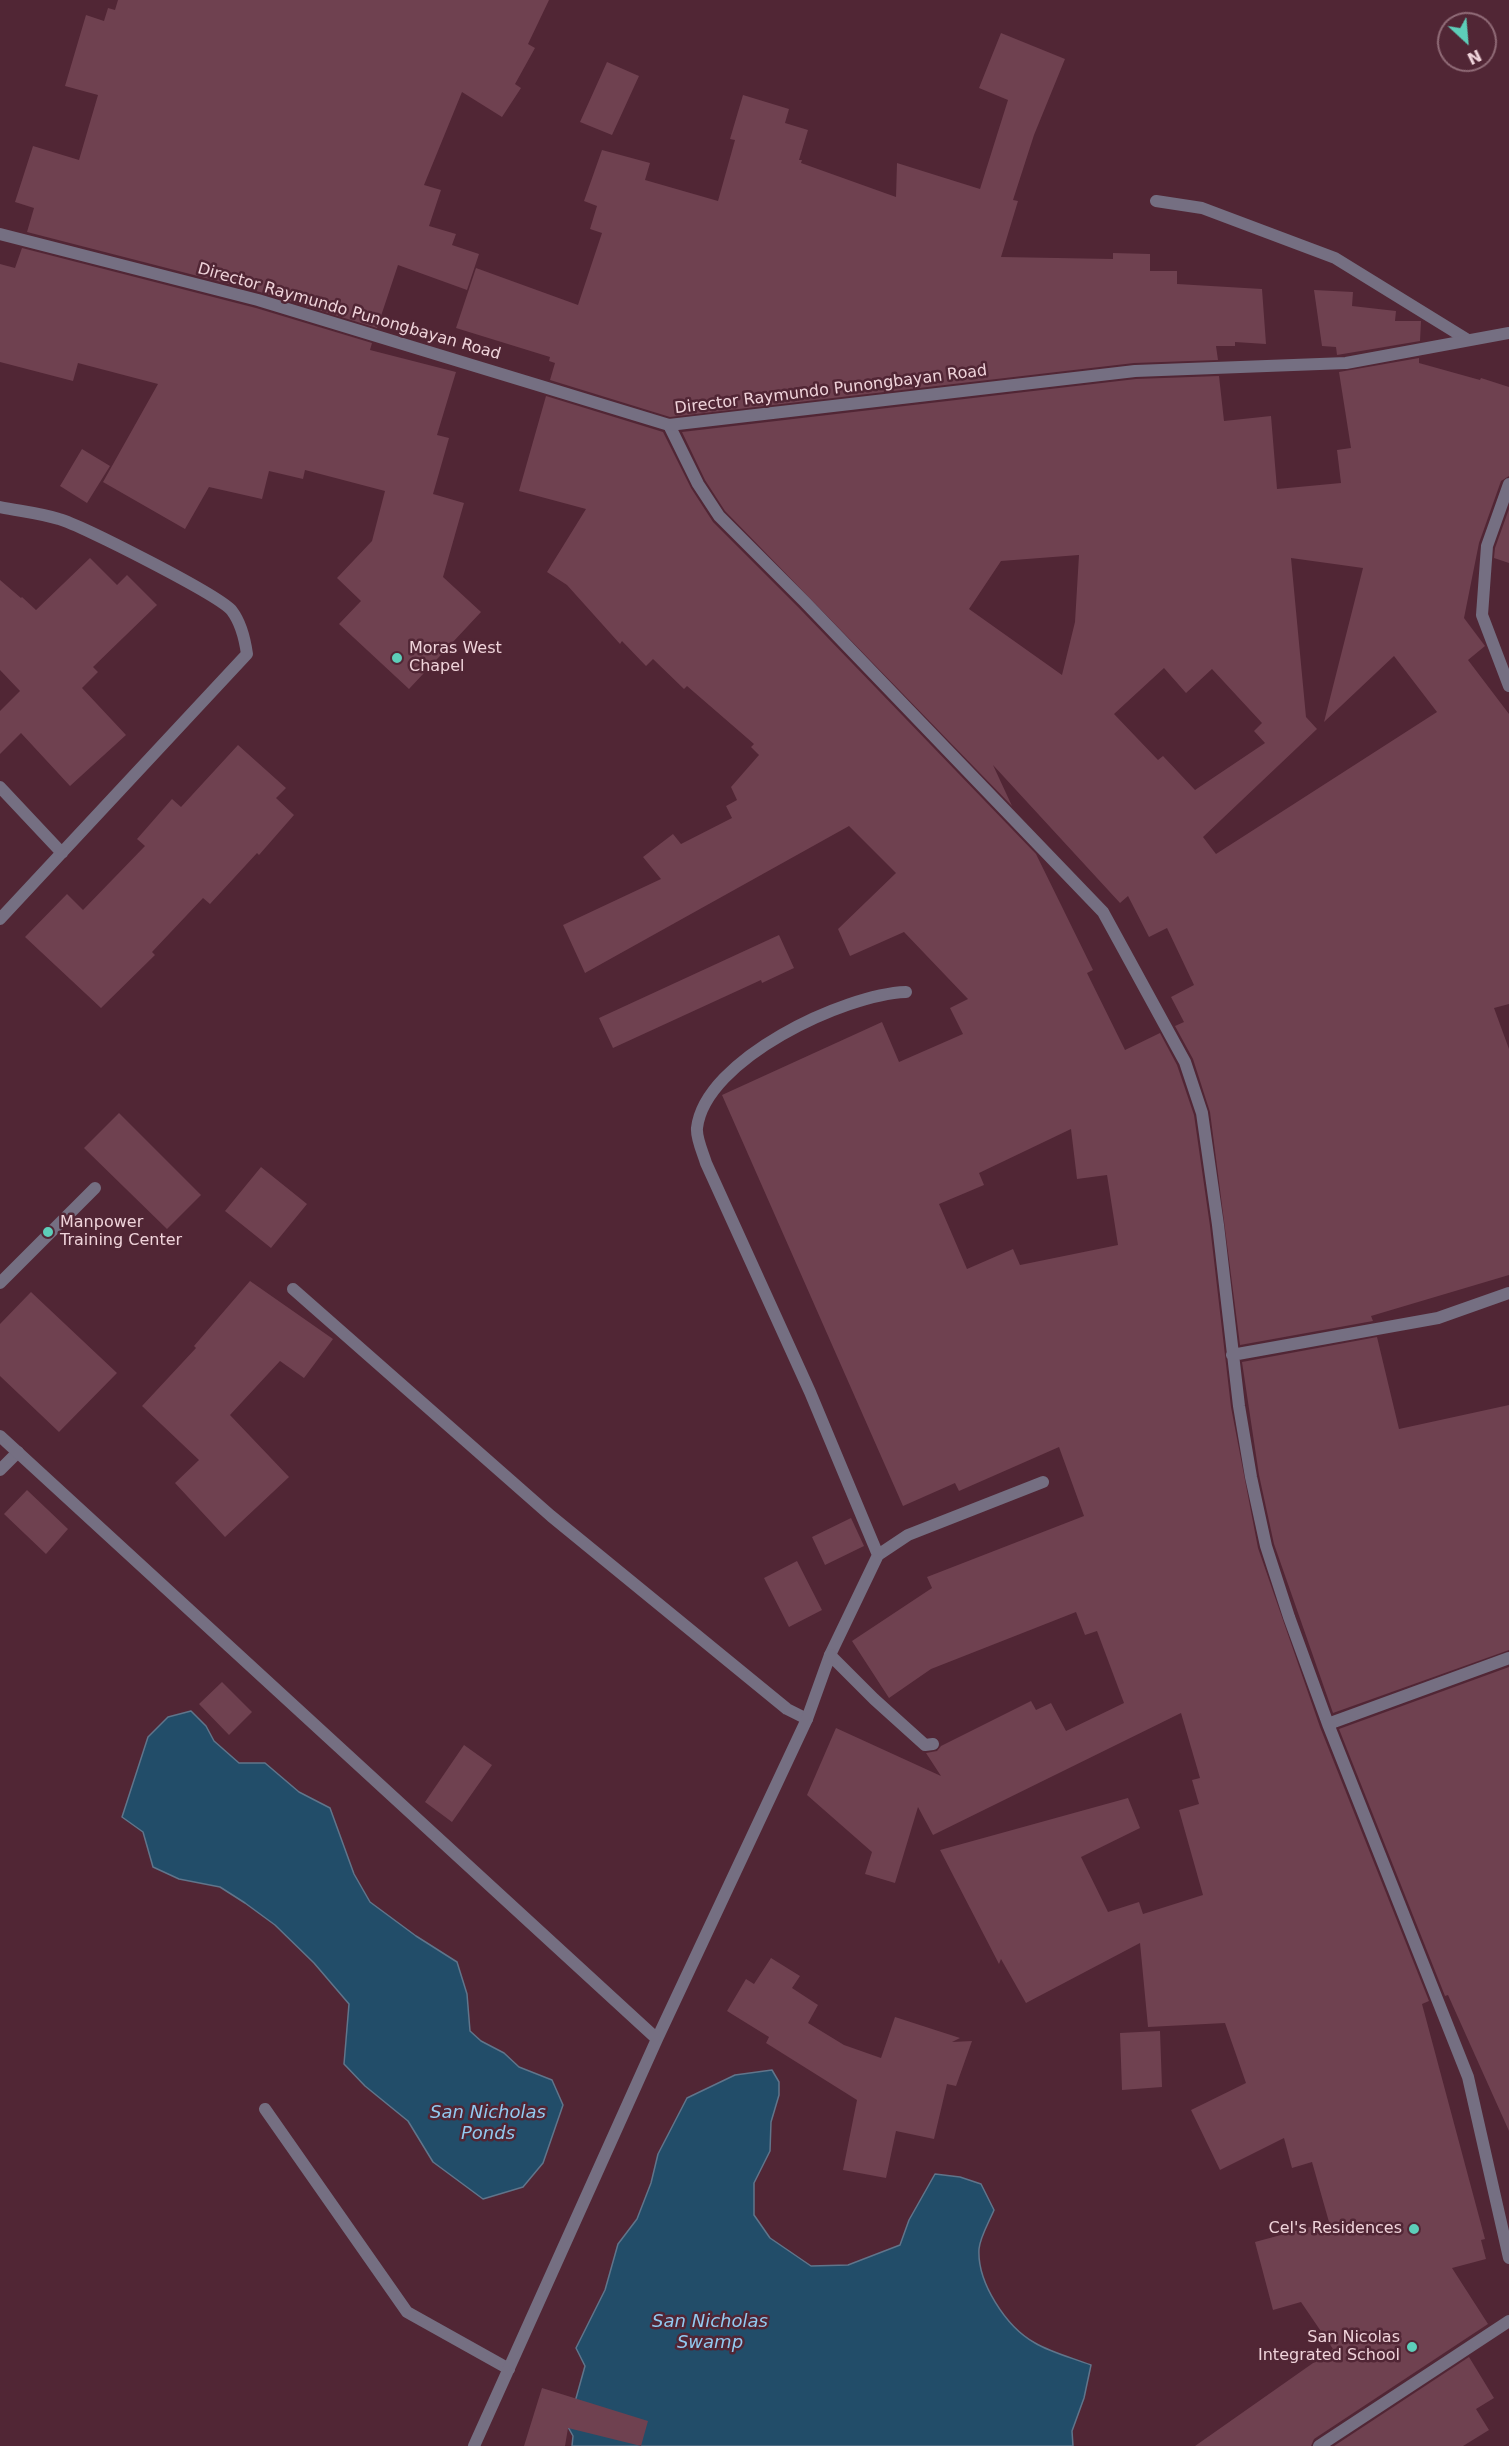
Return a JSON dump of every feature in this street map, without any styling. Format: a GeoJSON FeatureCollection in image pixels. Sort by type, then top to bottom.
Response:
{"type":"FeatureCollection","features":[{"type":"Feature","properties":{"kind":"street"},"geometry":{"type":"LineString","coordinates":[[1156,201],[1202,208],[1335,258],[1468,340]]}},
{"type":"Feature","properties":{"kind":"street","name":"Director Raymundo Punongbayan Road"},"geometry":{"type":"LineString","coordinates":[[0,234],[258,300],[669,425],[1135,371],[1346,363],[1509,333]]}},
{"type":"Feature","properties":{"kind":"street"},"geometry":{"type":"LineString","coordinates":[[669,425],[698,484],[719,516],[805,602],[1103,912],[1185,1062],[1202,1113],[1218,1225],[1232,1355],[1251,1477],[1266,1546],[1328,1724],[1468,2077],[1508,2252]]}},
{"type":"Feature","properties":{"kind":"street"},"geometry":{"type":"LineString","coordinates":[[1509,484],[1487,546],[1482,615],[1509,686]]}},
{"type":"Feature","properties":{"kind":"street"},"geometry":{"type":"LineString","coordinates":[[0,507],[60,519],[209,595],[231,610],[245,639],[247,654],[0,919]]}},
{"type":"Feature","properties":{"kind":"street"},"geometry":{"type":"LineString","coordinates":[[0,787],[62,852]]}},
{"type":"Feature","properties":{"kind":"street"},"geometry":{"type":"LineString","coordinates":[[878,1555],[810,1392],[706,1163],[697,1129],[709,1095],[734,1066],[788,1032],[839,1007],[890,993],[906,992]]}},
{"type":"Feature","properties":{"kind":"street"},"geometry":{"type":"LineString","coordinates":[[0,1283],[94,1188]]}},
{"type":"Feature","properties":{"kind":"street"},"geometry":{"type":"LineString","coordinates":[[293,1288],[551,1516],[787,1709],[807,1719]]}},
{"type":"Feature","properties":{"kind":"street"},"geometry":{"type":"LineString","coordinates":[[1232,1355],[1438,1318],[1509,1293]]}},
{"type":"Feature","properties":{"kind":"street"},"geometry":{"type":"LineString","coordinates":[[0,1436],[657,2039]]}},
{"type":"Feature","properties":{"kind":"street"},"geometry":{"type":"LineString","coordinates":[[0,1470],[18,1452]]}},
{"type":"Feature","properties":{"kind":"street"},"geometry":{"type":"LineString","coordinates":[[474,2446],[657,2039],[807,1719],[830,1655],[878,1555],[909,1535],[1043,1482]]}},
{"type":"Feature","properties":{"kind":"street"},"geometry":{"type":"LineString","coordinates":[[830,1655],[925,1745],[933,1744]]}},
{"type":"Feature","properties":{"kind":"street"},"geometry":{"type":"LineString","coordinates":[[1328,1724],[1509,1658]]}},
{"type":"Feature","properties":{"kind":"street"},"geometry":{"type":"LineString","coordinates":[[265,2109],[407,2312],[509,2369]]}},
{"type":"Feature","properties":{"kind":"street"},"geometry":{"type":"LineString","coordinates":[[1319,2446],[1509,2321]]}},
{"type":"Feature","properties":{"kind":"water","name":"San Nicholas Ponds"},"geometry":{"type":"Polygon","coordinates":[[[191,1711],[206,1726],[214,1741],[239,1763],[265,1763],[299,1792],[330,1808],[354,1874],[370,1902],[416,1936],[457,1962],[467,1994],[470,2031],[481,2041],[504,2053],[519,2067],[552,2080],[563,2105],[543,2163],[523,2187],[483,2199],[433,2162],[408,2121],[365,2086],[344,2064],[349,2004],[314,1963],[275,1925],[220,1887],[179,1879],[153,1867],[143,1832],[122,1817],[148,1737],[168,1717],[191,1711]]]}},
{"type":"Feature","properties":{"kind":"water","name":"San Nicholas Swamp"},"geometry":{"type":"Polygon","coordinates":[[[772,2070],[779,2082],[779,2095],[771,2122],[770,2151],[754,2183],[754,2215],[770,2238],[811,2266],[848,2265],[900,2245],[909,2220],[935,2174],[960,2177],[981,2184],[994,2210],[981,2240],[980,2262],[988,2289],[995,2302],[1024,2336],[1055,2353],[1091,2365],[1084,2398],[1072,2431],[1073,2446],[572,2446],[573,2436],[568,2427],[585,2366],[576,2348],[605,2290],[618,2244],[637,2219],[651,2183],[658,2154],[687,2098],[735,2075],[772,2070]]]}},
{"type":"Feature","properties":{"kind":"building"},"geometry":{"type":"Polygon","coordinates":[[[118,0],[549,0],[528,44],[535,48],[515,84],[521,88],[502,117],[462,92],[424,185],[441,190],[429,226],[456,234],[452,245],[479,254],[467,290],[398,265],[377,328],[260,292],[27,232],[34,208],[15,202],[33,146],[79,160],[98,95],[65,86],[86,15],[104,21],[108,8],[115,10],[118,0]]]}},
{"type":"Feature","properties":{"kind":"building"},"geometry":{"type":"Polygon","coordinates":[[[1001,33],[1065,59],[1034,135],[1013,200],[1018,201],[1001,257],[1113,259],[1113,253],[1150,254],[1150,271],[1177,271],[1177,284],[1262,289],[1266,344],[1235,342],[1235,346],[1216,346],[1218,360],[1134,363],[670,417],[550,380],[555,363],[549,361],[550,357],[456,328],[476,268],[578,305],[602,233],[590,229],[597,206],[584,201],[602,150],[650,163],[645,180],[718,201],[735,140],[730,139],[743,95],[789,109],[785,123],[808,130],[799,160],[802,160],[801,163],[896,197],[897,163],[980,189],[1008,100],[979,88],[1001,33]]]}},
{"type":"Feature","properties":{"kind":"building"},"geometry":{"type":"Polygon","coordinates":[[[607,62],[639,76],[612,135],[580,122],[607,62]]]}},
{"type":"Feature","properties":{"kind":"building"},"geometry":{"type":"Polygon","coordinates":[[[22,248],[256,308],[372,343],[370,350],[456,372],[437,435],[449,438],[433,494],[464,503],[443,577],[481,612],[409,689],[339,624],[361,601],[337,578],[372,541],[385,491],[305,470],[303,479],[269,471],[262,499],[209,487],[185,529],[103,482],[158,384],[78,363],[73,381],[0,362],[0,264],[15,268],[22,248]]]}},
{"type":"Feature","properties":{"kind":"building"},"geometry":{"type":"Polygon","coordinates":[[[1314,290],[1353,292],[1352,306],[1396,311],[1395,321],[1421,321],[1420,341],[1337,355],[1336,347],[1322,346],[1314,290]]]}},
{"type":"Feature","properties":{"kind":"building"},"geometry":{"type":"Polygon","coordinates":[[[1419,358],[1419,363],[1509,387],[1509,476],[1501,481],[1479,543],[1464,618],[1485,646],[1468,660],[1509,714],[1509,1004],[1494,1008],[1509,1049],[1509,1275],[1371,1316],[1373,1321],[1240,1345],[1210,1112],[1193,1059],[1175,1026],[1184,1022],[1171,997],[1194,985],[1167,928],[1149,937],[1128,896],[1120,903],[993,765],[1012,806],[725,511],[705,480],[682,432],[1136,379],[1219,376],[1224,421],[1271,416],[1277,489],[1341,483],[1337,450],[1351,448],[1339,372],[1419,358]],[[1079,555],[1001,561],[969,609],[1062,675],[1075,622],[1079,555]],[[1291,558],[1306,717],[1317,729],[1203,837],[1216,854],[1437,712],[1394,656],[1324,722],[1363,568],[1291,558]],[[1164,668],[1114,714],[1158,760],[1163,756],[1195,790],[1265,743],[1254,731],[1262,723],[1212,669],[1186,693],[1164,668]]]}},
{"type":"Feature","properties":{"kind":"building"},"geometry":{"type":"Polygon","coordinates":[[[546,396],[663,432],[691,488],[713,522],[1036,854],[1093,970],[1087,973],[1125,1050],[1160,1033],[1177,1065],[1194,1115],[1210,1226],[1231,1407],[1258,1548],[1320,1727],[1429,2001],[1422,2004],[1485,2239],[1481,2240],[1486,2259],[1452,2268],[1488,2324],[1314,2439],[1311,2446],[1195,2446],[1333,2349],[1301,2302],[1273,2310],[1255,2242],[1329,2222],[1312,2162],[1292,2168],[1284,2138],[1220,2170],[1191,2110],[1246,2083],[1225,2023],[1148,2027],[1140,1943],[1026,2003],[1001,1959],[999,1964],[940,1850],[1128,1798],[1140,1828],[1081,1857],[1108,1912],[1139,1902],[1143,1914],[1203,1895],[1179,1810],[1199,1804],[1192,1780],[1200,1778],[1181,1713],[933,1835],[918,1807],[895,1883],[865,1874],[872,1852],[807,1795],[836,1728],[941,1776],[926,1753],[937,1751],[941,1746],[1031,1701],[1036,1710],[1051,1703],[1066,1731],[1124,1703],[1097,1631],[1085,1635],[1076,1612],[931,1669],[889,1698],[852,1641],[932,1588],[927,1577],[1084,1516],[1059,1447],[959,1491],[955,1483],[903,1506],[722,1095],[882,1022],[899,1062],[963,1034],[950,1008],[968,999],[904,932],[850,956],[838,929],[896,873],[849,826],[585,973],[563,925],[661,879],[643,857],[673,834],[681,844],[732,818],[726,806],[737,800],[731,787],[759,755],[751,747],[754,744],[687,686],[684,689],[653,659],[646,666],[622,641],[620,644],[567,585],[547,572],[586,509],[519,491],[546,396]],[[1071,1129],[979,1173],[984,1185],[939,1204],[967,1269],[1013,1249],[1020,1265],[1118,1245],[1107,1175],[1077,1179],[1071,1129]]]}},
{"type":"Feature","properties":{"kind":"building"},"geometry":{"type":"Polygon","coordinates":[[[82,449],[110,466],[87,503],[60,486],[82,449]]]}},
{"type":"Feature","properties":{"kind":"building"},"geometry":{"type":"Polygon","coordinates":[[[1509,509],[1509,563],[1494,558],[1495,548],[1509,509]]]}},
{"type":"Feature","properties":{"kind":"building"},"geometry":{"type":"Polygon","coordinates":[[[90,558],[117,585],[127,575],[157,605],[93,667],[98,672],[82,688],[126,735],[70,786],[21,733],[0,754],[0,711],[20,691],[0,670],[0,580],[36,610],[90,558]]]}},
{"type":"Feature","properties":{"kind":"building"},"geometry":{"type":"Polygon","coordinates":[[[238,745],[286,788],[276,798],[294,815],[259,855],[257,853],[210,904],[203,898],[152,952],[155,955],[101,1008],[25,937],[67,894],[83,910],[145,846],[137,839],[172,799],[181,807],[238,745]]]}},
{"type":"Feature","properties":{"kind":"building"},"geometry":{"type":"Polygon","coordinates":[[[779,935],[794,968],[762,983],[761,980],[613,1048],[599,1018],[779,935]]]}},
{"type":"Feature","properties":{"kind":"building"},"geometry":{"type":"Polygon","coordinates":[[[119,1113],[201,1195],[167,1229],[84,1148],[119,1113]]]}},
{"type":"Feature","properties":{"kind":"building"},"geometry":{"type":"Polygon","coordinates":[[[261,1167],[307,1204],[271,1248],[225,1211],[261,1167]]]}},
{"type":"Feature","properties":{"kind":"building"},"geometry":{"type":"Polygon","coordinates":[[[250,1281],[333,1339],[304,1378],[280,1361],[230,1415],[289,1477],[225,1537],[175,1483],[199,1460],[142,1406],[196,1348],[194,1346],[250,1281]]]}},
{"type":"Feature","properties":{"kind":"building"},"geometry":{"type":"Polygon","coordinates":[[[31,1292],[117,1373],[59,1432],[0,1376],[0,1324],[31,1292]]]}},
{"type":"Feature","properties":{"kind":"building"},"geometry":{"type":"Polygon","coordinates":[[[1377,1337],[1399,1429],[1509,1405],[1509,1650],[1333,1713],[1274,1544],[1259,1475],[1242,1362],[1377,1337]]]}},
{"type":"Feature","properties":{"kind":"building"},"geometry":{"type":"Polygon","coordinates":[[[27,1490],[68,1529],[46,1554],[4,1514],[27,1490]]]}},
{"type":"Feature","properties":{"kind":"building"},"geometry":{"type":"Polygon","coordinates":[[[851,1518],[864,1546],[825,1565],[812,1537],[851,1518]]]}},
{"type":"Feature","properties":{"kind":"building"},"geometry":{"type":"Polygon","coordinates":[[[797,1561],[822,1610],[789,1627],[764,1578],[797,1561]]]}},
{"type":"Feature","properties":{"kind":"building"},"geometry":{"type":"Polygon","coordinates":[[[1509,1667],[1509,2131],[1448,1995],[1445,1996],[1339,1729],[1509,1667]]]}},
{"type":"Feature","properties":{"kind":"building"},"geometry":{"type":"Polygon","coordinates":[[[222,1682],[252,1712],[229,1735],[199,1704],[222,1682]]]}},
{"type":"Feature","properties":{"kind":"building"},"geometry":{"type":"Polygon","coordinates":[[[464,1745],[492,1765],[452,1822],[425,1802],[464,1745]]]}},
{"type":"Feature","properties":{"kind":"building"},"geometry":{"type":"Polygon","coordinates":[[[771,1958],[800,1976],[792,1988],[818,2005],[808,2023],[844,2045],[881,2058],[895,2017],[960,2038],[952,2042],[972,2041],[956,2086],[947,2084],[934,2139],[896,2131],[886,2178],[843,2170],[857,2100],[766,2043],[769,2037],[727,2011],[746,1979],[754,1984],[771,1958]]]}},
{"type":"Feature","properties":{"kind":"building"},"geometry":{"type":"Polygon","coordinates":[[[1160,2031],[1162,2087],[1122,2090],[1120,2033],[1160,2031]]]}},
{"type":"Feature","properties":{"kind":"building"},"geometry":{"type":"Polygon","coordinates":[[[1469,2357],[1494,2398],[1476,2409],[1489,2430],[1463,2446],[1334,2446],[1469,2357]]]}},
{"type":"Feature","properties":{"kind":"building"},"geometry":{"type":"Polygon","coordinates":[[[542,2388],[648,2421],[641,2446],[568,2428],[565,2446],[524,2446],[542,2388]]]}},
{"type":"Feature","properties":{"kind":"place","name":"Moras West Chapel"},"geometry":{"type":"Point","coordinates":[397,658]}},
{"type":"Feature","properties":{"kind":"place","name":"Manpower Training Center"},"geometry":{"type":"Point","coordinates":[48,1232]}},
{"type":"Feature","properties":{"kind":"place","name":"Cel's Residences"},"geometry":{"type":"Point","coordinates":[1414,2229]}},
{"type":"Feature","properties":{"kind":"place","name":"San Nicolas Integrated School"},"geometry":{"type":"Point","coordinates":[1412,2347]}}]}
